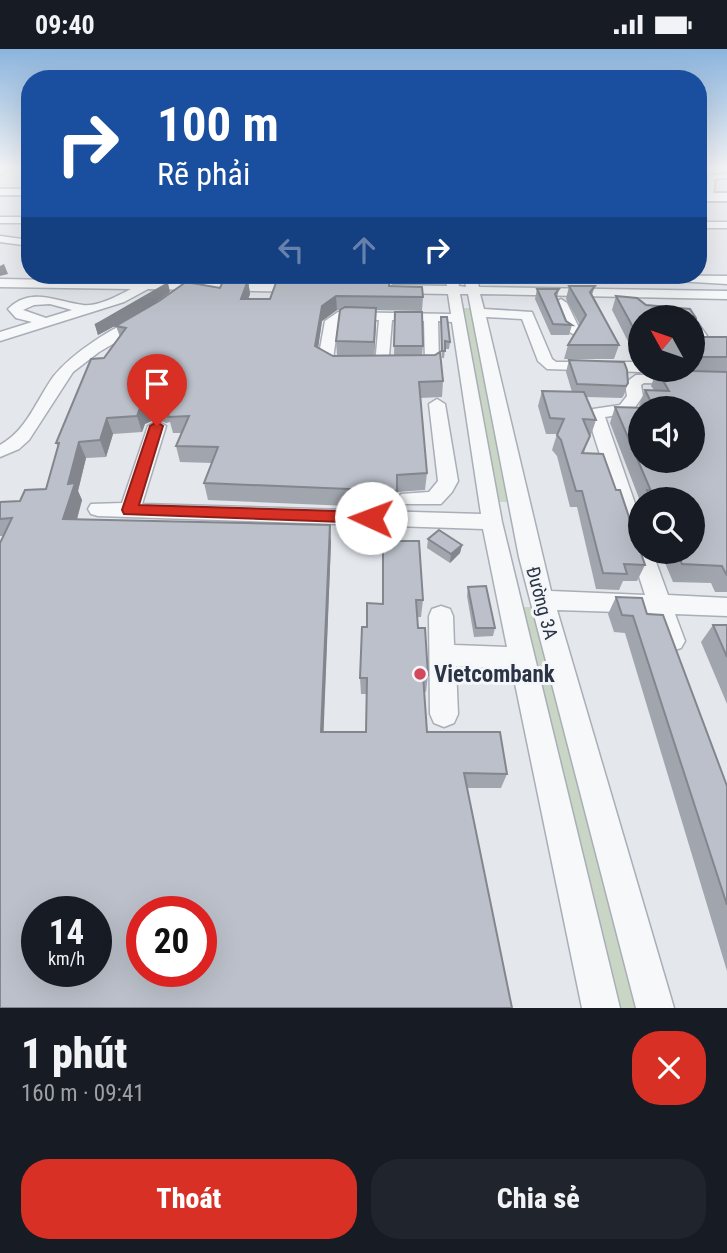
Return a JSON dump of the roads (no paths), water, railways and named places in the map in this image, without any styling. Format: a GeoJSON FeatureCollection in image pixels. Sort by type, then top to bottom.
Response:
{"type":"FeatureCollection","features":[{"type":"Feature","properties":{"kind":"street"},"geometry":{"type":"LineString","coordinates":[[0,219],[21,220]]}},
{"type":"Feature","properties":{"kind":"street"},"geometry":{"type":"LineString","coordinates":[[707,225],[727,225]]}},
{"type":"Feature","properties":{"kind":"street"},"geometry":{"type":"LineString","coordinates":[[0,239],[21,242]]}},
{"type":"Feature","properties":{"kind":"street"},"geometry":{"type":"LineString","coordinates":[[15,283],[21,277]]}},
{"type":"Feature","properties":{"kind":"street"},"geometry":{"type":"LineString","coordinates":[[707,279],[727,280]]}},
{"type":"Feature","properties":{"kind":"street"},"geometry":{"type":"LineString","coordinates":[[0,283],[21,283]]}},
{"type":"Feature","properties":{"kind":"street"},"geometry":{"type":"LineString","coordinates":[[137,284],[198,284]]}},
{"type":"Feature","properties":{"kind":"street"},"geometry":{"type":"LineString","coordinates":[[223,284],[264,295],[311,287],[304,284]]}},
{"type":"Feature","properties":{"kind":"street"},"geometry":{"type":"LineString","coordinates":[[406,289],[415,284]]}},
{"type":"Feature","properties":{"kind":"street"},"geometry":{"type":"LineString","coordinates":[[0,337],[86,310],[131,294],[147,285]]}},
{"type":"Feature","properties":{"kind":"street"},"geometry":{"type":"LineString","coordinates":[[465,285],[527,314]]}},
{"type":"Feature","properties":{"kind":"street"},"geometry":{"type":"LineString","coordinates":[[379,289],[465,285],[542,292],[727,295]]}},
{"type":"Feature","properties":{"kind":"street"},"geometry":{"type":"LineString","coordinates":[[430,318],[432,363],[429,365],[326,362],[332,321],[343,315],[430,318],[465,285],[542,292]]}},
{"type":"Feature","properties":{"kind":"street","name":"Đường 3A"},"geometry":{"type":"LineString","coordinates":[[465,285],[485,481],[492,522],[601,1008]]}},
{"type":"Feature","properties":{"kind":"street","name":"Đường 3A"},"geometry":{"type":"LineString","coordinates":[[465,285],[541,600],[655,1008]]}},
{"type":"Feature","properties":{"kind":"street"},"geometry":{"type":"LineString","coordinates":[[0,452],[16,445],[40,417],[51,391],[70,367],[163,307],[188,286]]}},
{"type":"Feature","properties":{"kind":"street"},"geometry":{"type":"LineString","coordinates":[[49,323],[21,315],[15,309],[30,302],[49,300],[86,310]]}},
{"type":"Feature","properties":{"kind":"street"},"geometry":{"type":"LineString","coordinates":[[561,303],[573,330]]}},
{"type":"Feature","properties":{"kind":"street"},"geometry":{"type":"LineString","coordinates":[[628,305],[534,305],[528,308],[527,314],[545,361],[552,366],[628,367]]}},
{"type":"Feature","properties":{"kind":"street"},"geometry":{"type":"LineString","coordinates":[[382,365],[386,316]]}},
{"type":"Feature","properties":{"kind":"street"},"geometry":{"type":"LineString","coordinates":[[705,346],[727,347]]}},
{"type":"Feature","properties":{"kind":"street"},"geometry":{"type":"LineString","coordinates":[[681,668],[596,417],[599,413],[625,409],[633,401],[633,383],[636,380],[727,380]]}},
{"type":"Feature","properties":{"kind":"street"},"geometry":{"type":"LineString","coordinates":[[408,499],[433,499],[445,488],[448,481],[437,404]]}},
{"type":"Feature","properties":{"kind":"street"},"geometry":{"type":"LineString","coordinates":[[130,510],[157,426]]}},
{"type":"Feature","properties":{"kind":"street"},"geometry":{"type":"LineString","coordinates":[[448,481],[485,481]]}},
{"type":"Feature","properties":{"kind":"street"},"geometry":{"type":"LineString","coordinates":[[98,509],[492,522]]}},
{"type":"Feature","properties":{"kind":"street"},"geometry":{"type":"LineString","coordinates":[[500,556],[530,557]]}},
{"type":"Feature","properties":{"kind":"street"},"geometry":{"type":"LineString","coordinates":[[541,600],[727,607]]}},
{"type":"Feature","properties":{"kind":"street"},"geometry":{"type":"LineString","coordinates":[[441,616],[444,714]]}},
{"type":"Feature","properties":{"kind":"street"},"geometry":{"type":"LineString","coordinates":[[442,655],[522,658]]}},
{"type":"Feature","properties":{"kind":"place","name":"Vietcombank"},"geometry":{"type":"Point","coordinates":[420,674]}}]}
